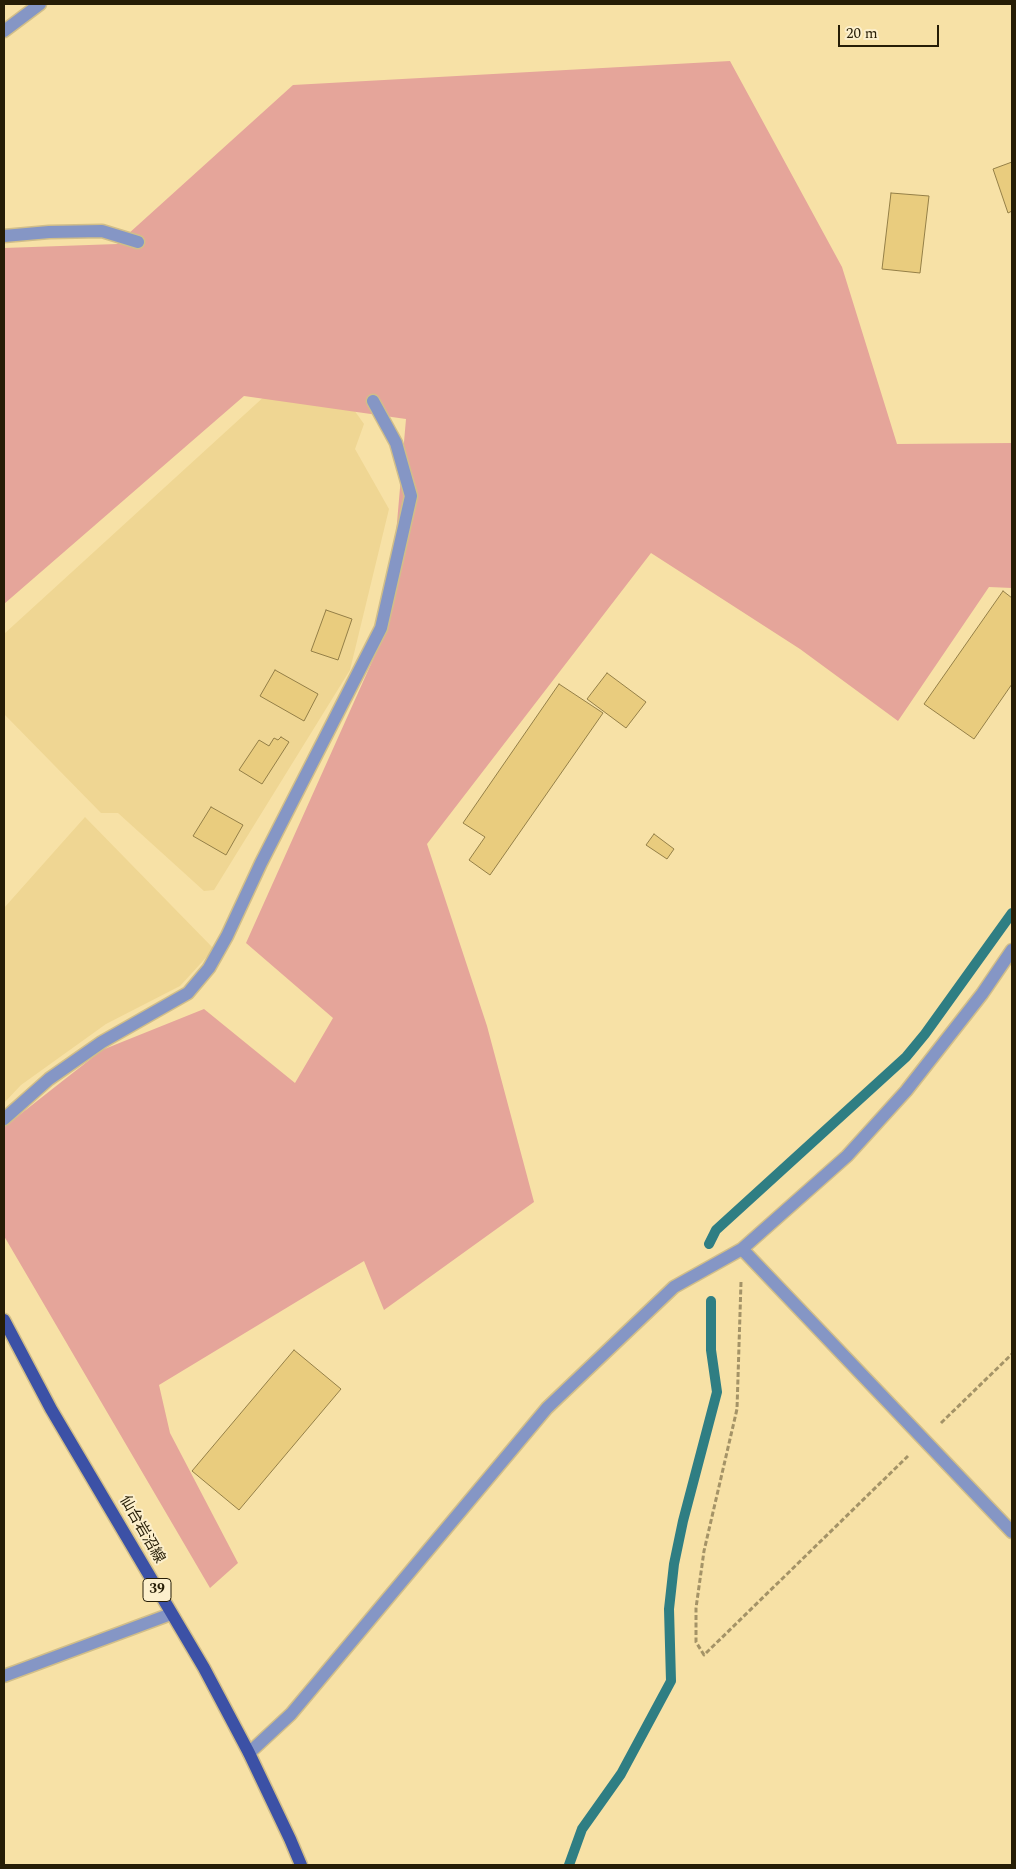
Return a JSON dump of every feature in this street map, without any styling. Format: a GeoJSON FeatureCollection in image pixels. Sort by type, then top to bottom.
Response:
{"type":"FeatureCollection","features":[{"type":"Feature","properties":{"kind":"main road","name":"仙台岩沼線"},"geometry":{"type":"LineString","coordinates":[[4,1320],[51,1409],[204,1668],[249,1753],[301,1865]]}},
{"type":"Feature","properties":{"kind":"street"},"geometry":{"type":"LineString","coordinates":[[4,31],[40,4]]}},
{"type":"Feature","properties":{"kind":"street"},"geometry":{"type":"LineString","coordinates":[[4,236],[49,232],[102,231],[138,242]]}},
{"type":"Feature","properties":{"kind":"street"},"geometry":{"type":"LineString","coordinates":[[4,1119],[49,1079],[102,1042],[188,993],[209,968],[227,936],[261,863],[381,628],[411,496],[396,443],[373,401]]}},
{"type":"Feature","properties":{"kind":"street"},"geometry":{"type":"LineString","coordinates":[[249,1753],[291,1714],[546,1408],[674,1287],[742,1249],[847,1156],[906,1091],[982,994],[1012,950]]}},
{"type":"Feature","properties":{"kind":"street"},"geometry":{"type":"LineString","coordinates":[[742,1249],[1012,1532]]}},
{"type":"Feature","properties":{"kind":"street"},"geometry":{"type":"LineString","coordinates":[[4,1676],[171,1614]]}},
{"type":"Feature","properties":{"kind":"path"},"geometry":{"type":"LineString","coordinates":[[742,1249],[737,1409],[704,1550],[696,1608],[696,1642],[704,1655],[1012,1354]]}},
{"type":"Feature","properties":{"kind":"shaded area"},"geometry":{"type":"Polygon","coordinates":[[[730,61],[842,267],[897,444],[1012,443],[1012,588],[989,587],[898,721],[800,649],[651,553],[427,844],[487,1026],[534,1202],[384,1310],[364,1261],[159,1385],[170,1433],[238,1563],[210,1588],[4,1236],[4,1127],[102,1050],[204,1009],[295,1083],[333,1018],[246,943],[388,626],[406,419],[244,396],[4,604],[4,248],[117,244],[293,85],[730,61]]]}},
{"type":"Feature","properties":{"kind":"shaded area"},"geometry":{"type":"Polygon","coordinates":[[[313,352],[364,424],[355,449],[389,509],[350,670],[214,890],[204,891],[118,813],[101,813],[4,714],[4,634],[313,352]]]}},
{"type":"Feature","properties":{"kind":"shaded area"},"geometry":{"type":"Polygon","coordinates":[[[85,817],[214,949],[180,986],[106,1024],[21,1085],[4,1103],[4,908],[85,817]]]}},
{"type":"Feature","properties":{"kind":"building"},"geometry":{"type":"Polygon","coordinates":[[[1012,162],[1012,211],[1008,213],[993,169],[1012,162]]]}},
{"type":"Feature","properties":{"kind":"building"},"geometry":{"type":"Polygon","coordinates":[[[891,193],[929,196],[920,273],[882,269],[891,193]]]}},
{"type":"Feature","properties":{"kind":"building"},"geometry":{"type":"Polygon","coordinates":[[[1003,591],[1012,598],[1012,684],[974,739],[924,704],[1003,591]]]}},
{"type":"Feature","properties":{"kind":"building"},"geometry":{"type":"Polygon","coordinates":[[[326,610],[352,619],[338,660],[311,651],[326,610]]]}},
{"type":"Feature","properties":{"kind":"building"},"geometry":{"type":"Polygon","coordinates":[[[275,670],[318,694],[304,721],[260,696],[275,670]]]}},
{"type":"Feature","properties":{"kind":"building"},"geometry":{"type":"Polygon","coordinates":[[[607,673],[646,702],[626,728],[587,699],[607,673]]]}},
{"type":"Feature","properties":{"kind":"building"},"geometry":{"type":"Polygon","coordinates":[[[559,684],[603,713],[490,875],[469,860],[485,837],[463,823],[559,684]]]}},
{"type":"Feature","properties":{"kind":"building"},"geometry":{"type":"Polygon","coordinates":[[[281,737],[289,742],[262,784],[239,770],[259,740],[269,746],[274,738],[278,740],[281,737]]]}},
{"type":"Feature","properties":{"kind":"building"},"geometry":{"type":"Polygon","coordinates":[[[211,807],[243,825],[226,855],[193,836],[211,807]]]}},
{"type":"Feature","properties":{"kind":"building"},"geometry":{"type":"Polygon","coordinates":[[[654,834],[674,849],[667,859],[646,845],[654,834]]]}},
{"type":"Feature","properties":{"kind":"building"},"geometry":{"type":"Polygon","coordinates":[[[294,1350],[341,1389],[239,1510],[192,1471],[294,1350]]]}},
{"type":"Feature","properties":{"kind":"waterway"},"geometry":{"type":"LineString","coordinates":[[709,1244],[716,1230],[906,1057],[925,1034],[1012,913]]}},
{"type":"Feature","properties":{"kind":"waterway"},"geometry":{"type":"LineString","coordinates":[[569,1865],[582,1829],[621,1774],[671,1681],[669,1609],[674,1564],[683,1521],[717,1392],[711,1350],[711,1301]]}}]}
